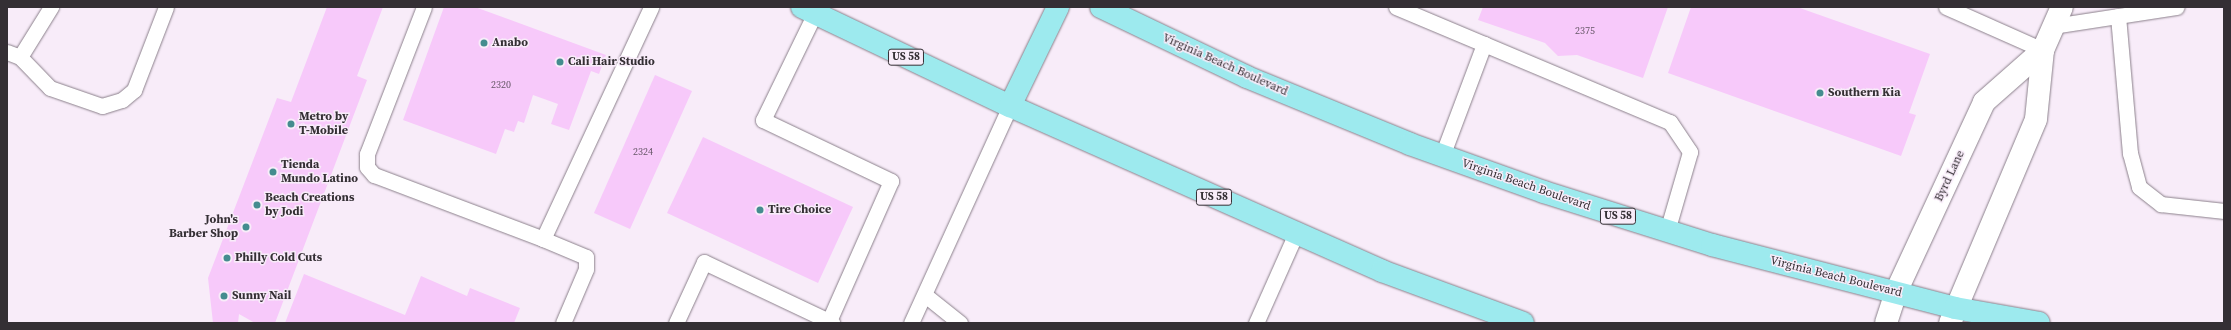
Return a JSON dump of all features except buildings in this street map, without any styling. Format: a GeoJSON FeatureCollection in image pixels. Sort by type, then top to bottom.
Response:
{"type":"FeatureCollection","features":[{"type":"Feature","properties":{"kind":"main road"},"geometry":{"type":"LineString","coordinates":[[1010,106],[1058,7]]}},
{"type":"Feature","properties":{"kind":"main road","name":"Virginia Beach Boulevard"},"geometry":{"type":"LineString","coordinates":[[1101,7],[1247,77],[1442,156],[1667,231],[1896,292],[1953,315],[2039,323]]}},
{"type":"Feature","properties":{"kind":"main road","name":"US 58"},"geometry":{"type":"LineString","coordinates":[[809,10],[1010,106],[1382,271],[1523,323]]}},
{"type":"Feature","properties":{"kind":"street","name":"Byrd Lane"},"geometry":{"type":"LineString","coordinates":[[1953,315],[2036,119],[2042,50],[2062,7]]}},
{"type":"Feature","properties":{"kind":"street","name":"Byrd Lane"},"geometry":{"type":"LineString","coordinates":[[1886,323],[1896,292],[1984,102],[2042,50]]}},
{"type":"Feature","properties":{"kind":"lane"},"geometry":{"type":"LineString","coordinates":[[51,7],[14,54],[50,88],[102,106],[122,100],[134,90],[166,7]]}},
{"type":"Feature","properties":{"kind":"lane"},"geometry":{"type":"LineString","coordinates":[[424,7],[368,154],[367,167],[374,175],[543,239],[586,257],[586,268],[563,323]]}},
{"type":"Feature","properties":{"kind":"lane"},"geometry":{"type":"LineString","coordinates":[[543,239],[651,7]]}},
{"type":"Feature","properties":{"kind":"lane"},"geometry":{"type":"LineString","coordinates":[[1396,7],[1670,122],[1690,152],[1667,231]]}},
{"type":"Feature","properties":{"kind":"lane"},"geometry":{"type":"LineString","coordinates":[[1946,7],[1968,11],[2042,50]]}},
{"type":"Feature","properties":{"kind":"lane"},"geometry":{"type":"LineString","coordinates":[[2053,26],[2177,7]]}},
{"type":"Feature","properties":{"kind":"lane"},"geometry":{"type":"LineString","coordinates":[[676,323],[704,262],[830,322],[891,181],[763,120],[809,10]]}},
{"type":"Feature","properties":{"kind":"lane"},"geometry":{"type":"LineString","coordinates":[[2118,16],[2130,153],[2139,187],[2161,204],[2224,211]]}},
{"type":"Feature","properties":{"kind":"lane"},"geometry":{"type":"LineString","coordinates":[[1442,156],[1484,44]]}},
{"type":"Feature","properties":{"kind":"lane"},"geometry":{"type":"LineString","coordinates":[[911,323],[1010,106]]}},
{"type":"Feature","properties":{"kind":"lane"},"geometry":{"type":"LineString","coordinates":[[1256,323],[1296,233]]}},
{"type":"Feature","properties":{"kind":"lane"},"geometry":{"type":"LineString","coordinates":[[925,295],[960,323]]}},
{"type":"Feature","properties":{"kind":"place","name":"Anabo"},"geometry":{"type":"Point","coordinates":[484,43]}},
{"type":"Feature","properties":{"kind":"place","name":"Cali Hair Studio"},"geometry":{"type":"Point","coordinates":[560,62]}},
{"type":"Feature","properties":{"kind":"place","name":"Southern Kia"},"geometry":{"type":"Point","coordinates":[1820,93]}},
{"type":"Feature","properties":{"kind":"place","name":"Metro by T-Mobile"},"geometry":{"type":"Point","coordinates":[291,124]}},
{"type":"Feature","properties":{"kind":"place","name":"Tienda Mundo Latino"},"geometry":{"type":"Point","coordinates":[273,172]}},
{"type":"Feature","properties":{"kind":"place","name":"Beach Creations by Jodi"},"geometry":{"type":"Point","coordinates":[257,205]}},
{"type":"Feature","properties":{"kind":"place","name":"Tire Choice"},"geometry":{"type":"Point","coordinates":[760,210]}},
{"type":"Feature","properties":{"kind":"place","name":"John's Barber Shop"},"geometry":{"type":"Point","coordinates":[246,227]}},
{"type":"Feature","properties":{"kind":"place","name":"Philly Cold Cuts"},"geometry":{"type":"Point","coordinates":[227,258]}},
{"type":"Feature","properties":{"kind":"place","name":"Sunny Nail"},"geometry":{"type":"Point","coordinates":[224,296]}}]}
